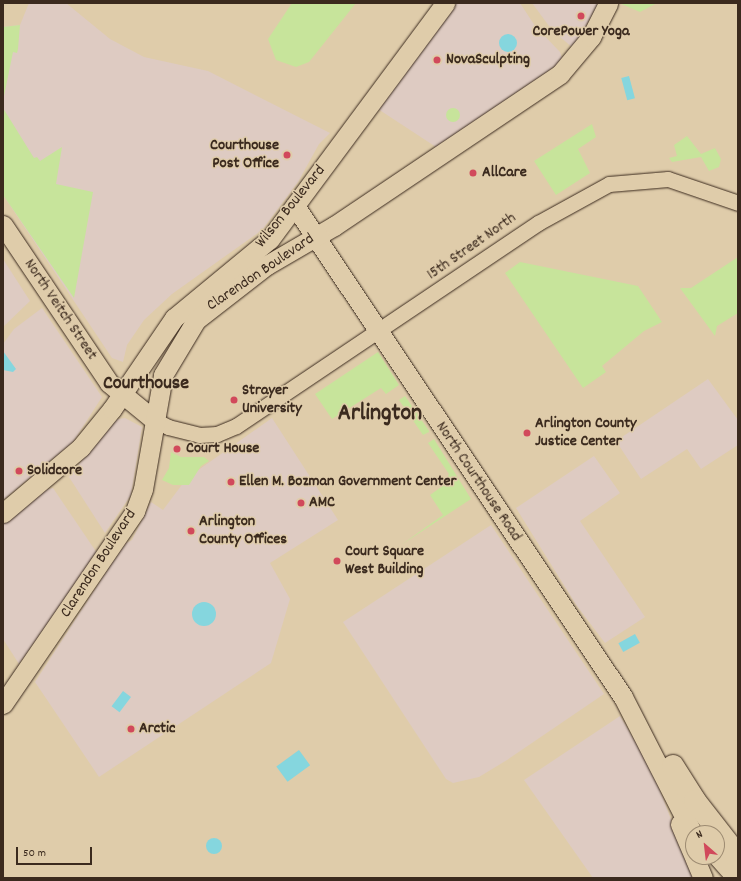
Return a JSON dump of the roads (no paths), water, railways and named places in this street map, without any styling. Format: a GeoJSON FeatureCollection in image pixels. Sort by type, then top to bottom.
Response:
{"type":"FeatureCollection","features":[{"type":"Feature","properties":{"kind":"highway"},"geometry":{"type":"LineString","coordinates":[[666,764],[738,856]]}},
{"type":"Feature","properties":{"kind":"main road","name":"Wilson Boulevard"},"geometry":{"type":"LineString","coordinates":[[3,513],[71,457],[121,395],[174,318],[262,247],[295,206],[445,3]]}},
{"type":"Feature","properties":{"kind":"main road","name":"Clarendon Boulevard"},"geometry":{"type":"LineString","coordinates":[[3,704],[135,511],[142,489],[153,419],[168,361],[196,320],[232,289],[560,74],[591,38],[608,3]]}},
{"type":"Feature","properties":{"kind":"main road","name":"North Courthouse Road"},"geometry":{"type":"LineString","coordinates":[[295,206],[316,235],[378,332],[623,697],[638,707],[698,825]]}},
{"type":"Feature","properties":{"kind":"main road","name":"North Veitch Street"},"geometry":{"type":"LineString","coordinates":[[3,225],[108,383],[121,395],[153,419]]}},
{"type":"Feature","properties":{"kind":"main road","name":"North Courthouse Road"},"geometry":{"type":"LineString","coordinates":[[666,764],[690,825]]}},
{"type":"Feature","properties":{"kind":"main road"},"geometry":{"type":"LineString","coordinates":[[666,764],[685,827]]}},
{"type":"Feature","properties":{"kind":"main road"},"geometry":{"type":"LineString","coordinates":[[697,865],[703,878]]}},
{"type":"Feature","properties":{"kind":"main road"},"geometry":{"type":"LineString","coordinates":[[713,865],[724,878]]}},
{"type":"Feature","properties":{"kind":"main road"},"geometry":{"type":"LineString","coordinates":[[725,865],[737,878]]}},
{"type":"Feature","properties":{"kind":"street","name":"15th Street North"},"geometry":{"type":"LineString","coordinates":[[248,419],[533,226],[609,184],[668,179],[738,203]]}},
{"type":"Feature","properties":{"kind":"street","name":"North Veitch Street"},"geometry":{"type":"LineString","coordinates":[[153,419],[168,427],[208,436],[248,419]]}},
{"type":"Feature","properties":{"kind":"water"},"geometry":{"type":"Polygon","coordinates":[[[508,34],[514,37],[517,43],[514,49],[508,52],[502,49],[499,43],[502,37],[508,34]]]}},
{"type":"Feature","properties":{"kind":"water"},"geometry":{"type":"Polygon","coordinates":[[[629,76],[635,98],[627,100],[621,78],[629,76]]]}},
{"type":"Feature","properties":{"kind":"water"},"geometry":{"type":"Polygon","coordinates":[[[3,351],[16,369],[13,372],[3,370],[3,351]]]}},
{"type":"Feature","properties":{"kind":"water"},"geometry":{"type":"Polygon","coordinates":[[[204,602],[209,603],[215,609],[215,619],[209,625],[204,626],[199,625],[193,619],[192,614],[193,609],[199,603],[204,602]]]}},
{"type":"Feature","properties":{"kind":"water"},"geometry":{"type":"Polygon","coordinates":[[[635,634],[640,643],[623,652],[618,643],[635,634]]]}},
{"type":"Feature","properties":{"kind":"water"},"geometry":{"type":"Polygon","coordinates":[[[123,691],[131,697],[120,712],[112,706],[123,691]]]}},
{"type":"Feature","properties":{"kind":"water"},"geometry":{"type":"Polygon","coordinates":[[[299,750],[310,765],[288,782],[276,766],[299,750]]]}},
{"type":"Feature","properties":{"kind":"water"},"geometry":{"type":"Polygon","coordinates":[[[214,838],[221,843],[222,846],[217,853],[214,854],[207,849],[206,846],[211,839],[214,838]]]}},
{"type":"Feature","properties":{"kind":"place","name":"CorePower Yoga"},"geometry":{"type":"Point","coordinates":[581,16]}},
{"type":"Feature","properties":{"kind":"place","name":"NovaSculpting"},"geometry":{"type":"Point","coordinates":[437,60]}},
{"type":"Feature","properties":{"kind":"place","name":"Courthouse Post Office"},"geometry":{"type":"Point","coordinates":[287,155]}},
{"type":"Feature","properties":{"kind":"place","name":"AllCare"},"geometry":{"type":"Point","coordinates":[473,173]}},
{"type":"Feature","properties":{"kind":"place","name":"Strayer University"},"geometry":{"type":"Point","coordinates":[234,400]}},
{"type":"Feature","properties":{"kind":"place","name":"Arlington County Justice Center"},"geometry":{"type":"Point","coordinates":[527,433]}},
{"type":"Feature","properties":{"kind":"place","name":"Court House"},"geometry":{"type":"Point","coordinates":[177,449]}},
{"type":"Feature","properties":{"kind":"place","name":"Solidcore"},"geometry":{"type":"Point","coordinates":[19,471]}},
{"type":"Feature","properties":{"kind":"place","name":"Ellen M. Bozman Government Center"},"geometry":{"type":"Point","coordinates":[231,482]}},
{"type":"Feature","properties":{"kind":"place","name":"AMC"},"geometry":{"type":"Point","coordinates":[301,503]}},
{"type":"Feature","properties":{"kind":"place","name":"Arlington County Offices"},"geometry":{"type":"Point","coordinates":[191,531]}},
{"type":"Feature","properties":{"kind":"place","name":"Court Square West Building"},"geometry":{"type":"Point","coordinates":[337,561]}},
{"type":"Feature","properties":{"kind":"place","name":"Arctic"},"geometry":{"type":"Point","coordinates":[131,729]}},
{"type":"Feature","properties":{"kind":"district","name":"Courthouse"},"geometry":{"type":"Point","coordinates":[146,384]}},
{"type":"Feature","properties":{"kind":"district","name":"Arlington"},"geometry":{"type":"Point","coordinates":[380,415]}}]}
